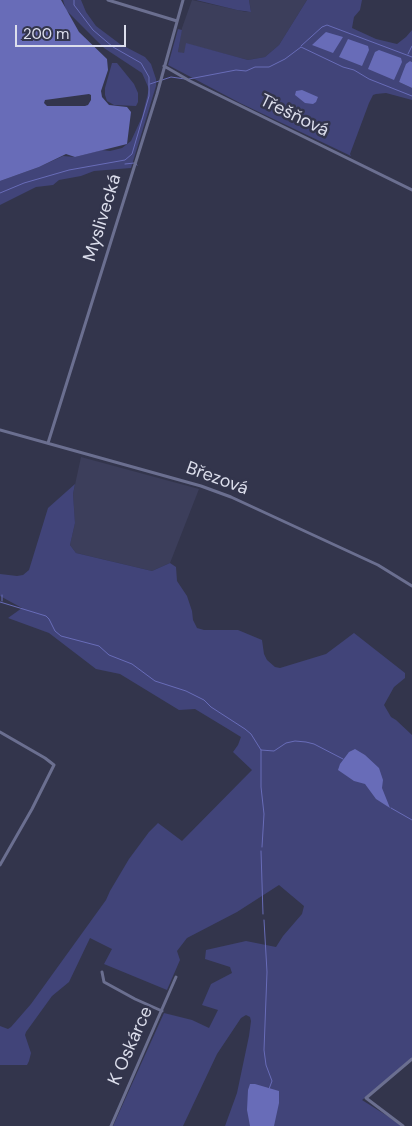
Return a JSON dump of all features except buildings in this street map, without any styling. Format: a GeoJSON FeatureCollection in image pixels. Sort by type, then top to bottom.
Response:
{"type":"FeatureCollection","features":[{"type":"Feature","properties":{"kind":"street"},"geometry":{"type":"LineString","coordinates":[[108,0],[177,21]]}},
{"type":"Feature","properties":{"kind":"street","name":"Myslivecká"},"geometry":{"type":"LineString","coordinates":[[48,443],[159,86],[183,0]]}},
{"type":"Feature","properties":{"kind":"street","name":"Třešňová"},"geometry":{"type":"LineString","coordinates":[[164,66],[190,81],[412,190]]}},
{"type":"Feature","properties":{"kind":"street","name":"Březová"},"geometry":{"type":"LineString","coordinates":[[0,430],[201,486],[231,497],[378,564],[412,586]]}},
{"type":"Feature","properties":{"kind":"street"},"geometry":{"type":"LineString","coordinates":[[0,732],[45,758],[54,766],[32,810],[0,865]]}},
{"type":"Feature","properties":{"kind":"street"},"geometry":{"type":"LineString","coordinates":[[102,972],[104,982],[162,1011]]}},
{"type":"Feature","properties":{"kind":"street","name":"K Oskárce"},"geometry":{"type":"LineString","coordinates":[[111,1126],[176,977]]}},
{"type":"Feature","properties":{"kind":"street"},"geometry":{"type":"LineString","coordinates":[[403,1126],[366,1098],[412,1060]]}},
{"type":"Feature","properties":{"kind":"shaded area"},"geometry":{"type":"Polygon","coordinates":[[[0,0],[61,0],[79,32],[107,59],[108,70],[101,91],[102,97],[109,105],[127,107],[131,112],[127,144],[75,157],[66,154],[39,167],[0,181],[0,0]],[[91,95],[45,100],[44,103],[47,106],[85,106],[91,100],[91,95]]]}},
{"type":"Feature","properties":{"kind":"shaded area"},"geometry":{"type":"Polygon","coordinates":[[[63,0],[81,0],[86,12],[96,26],[120,44],[145,57],[151,64],[156,79],[156,86],[131,168],[94,171],[81,176],[59,180],[53,185],[36,187],[0,205],[0,181],[63,156],[75,157],[102,150],[110,151],[122,148],[131,141],[142,117],[149,89],[142,73],[104,48],[66,10],[63,0]]]}},
{"type":"Feature","properties":{"kind":"shaded area"},"geometry":{"type":"Polygon","coordinates":[[[192,0],[246,12],[251,11],[249,0],[307,0],[279,45],[265,57],[248,60],[187,44],[184,54],[178,52],[182,28],[192,0]]]}},
{"type":"Feature","properties":{"kind":"shaded area"},"geometry":{"type":"Polygon","coordinates":[[[196,0],[249,0],[251,12],[237,10],[196,0]]]}},
{"type":"Feature","properties":{"kind":"shaded area"},"geometry":{"type":"Polygon","coordinates":[[[307,0],[362,0],[360,10],[354,17],[352,28],[376,39],[397,44],[412,30],[412,62],[410,61],[399,82],[412,88],[412,100],[386,93],[373,95],[350,154],[351,156],[240,103],[168,65],[178,29],[182,30],[178,52],[184,53],[186,43],[248,60],[265,57],[279,45],[307,0]]]}},
{"type":"Feature","properties":{"kind":"shaded area"},"geometry":{"type":"Polygon","coordinates":[[[326,32],[343,37],[333,53],[312,45],[326,32]]]}},
{"type":"Feature","properties":{"kind":"shaded area"},"geometry":{"type":"Polygon","coordinates":[[[348,39],[368,46],[369,50],[362,66],[339,57],[348,39]]]}},
{"type":"Feature","properties":{"kind":"shaded area"},"geometry":{"type":"Polygon","coordinates":[[[379,50],[401,58],[402,62],[394,80],[368,69],[375,52],[379,50]]]}},
{"type":"Feature","properties":{"kind":"shaded area"},"geometry":{"type":"Polygon","coordinates":[[[410,61],[412,62],[412,88],[399,82],[406,64],[410,61]]]}},
{"type":"Feature","properties":{"kind":"shaded area"},"geometry":{"type":"Polygon","coordinates":[[[112,63],[117,63],[134,84],[138,93],[136,106],[114,105],[107,101],[105,88],[112,63]]]}},
{"type":"Feature","properties":{"kind":"shaded area"},"geometry":{"type":"Polygon","coordinates":[[[302,90],[318,97],[316,102],[313,104],[305,103],[295,95],[296,91],[302,90]]]}},
{"type":"Feature","properties":{"kind":"shaded area"},"geometry":{"type":"Polygon","coordinates":[[[81,457],[199,489],[170,563],[152,571],[76,553],[70,545],[75,523],[73,494],[81,457]]]}},
{"type":"Feature","properties":{"kind":"shaded area"},"geometry":{"type":"Polygon","coordinates":[[[75,484],[73,494],[75,523],[70,545],[76,553],[152,571],[170,563],[176,567],[177,581],[187,596],[197,628],[204,630],[238,630],[262,640],[267,660],[275,667],[280,668],[326,654],[354,633],[405,673],[405,678],[394,687],[384,705],[391,717],[412,735],[412,1058],[362,1100],[401,1126],[225,1126],[237,1093],[249,1036],[251,1021],[250,1017],[246,1015],[241,1018],[217,1054],[183,1126],[113,1126],[164,1013],[192,1020],[209,1028],[218,1010],[202,1005],[211,984],[232,973],[230,967],[205,959],[206,950],[246,941],[276,947],[302,914],[304,906],[279,885],[237,912],[187,938],[177,951],[180,960],[167,990],[104,964],[112,949],[90,938],[69,982],[52,996],[26,1032],[25,1035],[31,1053],[27,1065],[0,1065],[0,1026],[8,1029],[11,1027],[31,1004],[106,900],[129,859],[149,832],[158,823],[182,841],[252,770],[233,752],[241,737],[195,709],[179,710],[120,674],[96,669],[49,633],[8,618],[22,608],[0,596],[0,574],[17,576],[23,575],[29,570],[48,508],[75,484]]]}},
{"type":"Feature","properties":{"kind":"shaded area"},"geometry":{"type":"Polygon","coordinates":[[[355,749],[365,755],[379,768],[383,780],[382,788],[390,808],[376,799],[365,784],[354,781],[338,770],[349,752],[355,749]]]}},
{"type":"Feature","properties":{"kind":"shaded area"},"geometry":{"type":"Polygon","coordinates":[[[250,1084],[279,1091],[279,1103],[274,1126],[250,1126],[247,1110],[250,1084]]]}},
{"type":"Feature","properties":{"kind":"waterway"},"geometry":{"type":"LineString","coordinates":[[0,193],[24,183],[69,170],[125,160],[132,154],[149,96],[149,77],[141,63],[113,47],[93,30],[74,5],[74,0]]}},
{"type":"Feature","properties":{"kind":"waterway"},"geometry":{"type":"LineString","coordinates":[[301,46],[322,27],[327,25],[412,57]]}},
{"type":"Feature","properties":{"kind":"waterway"},"geometry":{"type":"LineString","coordinates":[[408,54],[412,46]]}},
{"type":"Feature","properties":{"kind":"waterway"},"geometry":{"type":"LineString","coordinates":[[189,79],[236,70],[246,71],[255,67],[269,67],[285,59],[301,47],[343,67],[354,70],[369,79],[412,96]]}},
{"type":"Feature","properties":{"kind":"waterway"},"geometry":{"type":"LineString","coordinates":[[150,84],[171,77],[185,79]]}},
{"type":"Feature","properties":{"kind":"waterway"},"geometry":{"type":"LineString","coordinates":[[125,164],[134,163],[137,165]]}},
{"type":"Feature","properties":{"kind":"waterway"},"geometry":{"type":"LineString","coordinates":[[2,595],[2,601]]}},
{"type":"Feature","properties":{"kind":"waterway"},"geometry":{"type":"LineString","coordinates":[[0,602],[46,616],[55,631],[61,636],[99,646],[109,655],[132,664],[155,681],[186,691],[204,700],[211,707],[251,734],[261,750],[274,751],[286,743],[295,741],[306,742],[314,744],[343,759]]}},
{"type":"Feature","properties":{"kind":"waterway"},"geometry":{"type":"LineString","coordinates":[[261,750],[261,787],[264,814],[262,847]]}},
{"type":"Feature","properties":{"kind":"waterway"},"geometry":{"type":"LineString","coordinates":[[391,808],[412,820]]}},
{"type":"Feature","properties":{"kind":"waterway"},"geometry":{"type":"LineString","coordinates":[[261,851],[263,914]]}},
{"type":"Feature","properties":{"kind":"waterway"},"geometry":{"type":"LineString","coordinates":[[264,920],[267,972],[264,1050],[266,1065],[272,1081],[269,1089]]}}]}
